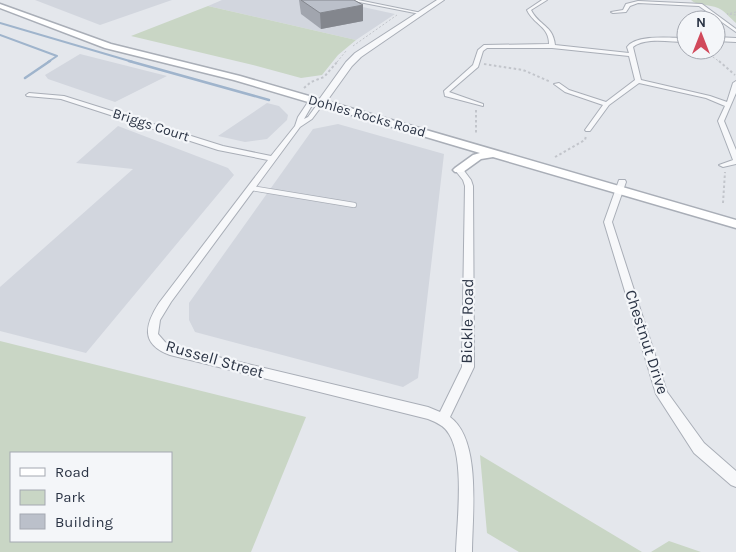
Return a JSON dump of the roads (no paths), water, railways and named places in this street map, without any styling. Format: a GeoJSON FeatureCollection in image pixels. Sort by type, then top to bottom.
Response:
{"type":"FeatureCollection","features":[{"type":"Feature","properties":{"kind":"main road","name":"Dohles Rocks Road"},"geometry":{"type":"LineString","coordinates":[[6,0],[113,40],[237,71],[494,153],[736,215]]}},
{"type":"Feature","properties":{"kind":"main road","name":"Dohles Rocks Road"},"geometry":{"type":"LineString","coordinates":[[0,6],[108,46],[319,98],[620,186],[736,224]]}},
{"type":"Feature","properties":{"kind":"main road"},"geometry":{"type":"LineString","coordinates":[[459,170],[477,157],[494,153]]}},
{"type":"Feature","properties":{"kind":"street"},"geometry":{"type":"LineString","coordinates":[[351,0],[417,13],[441,0]]}},
{"type":"Feature","properties":{"kind":"street"},"geometry":{"type":"LineString","coordinates":[[319,98],[358,55],[434,0]]}},
{"type":"Feature","properties":{"kind":"street"},"geometry":{"type":"LineString","coordinates":[[545,0],[542,4],[529,10],[534,18],[549,30],[552,35],[552,46]]}},
{"type":"Feature","properties":{"kind":"street"},"geometry":{"type":"LineString","coordinates":[[613,12],[624,11],[628,5],[637,1],[700,5],[736,34]]}},
{"type":"Feature","properties":{"kind":"street"},"geometry":{"type":"LineString","coordinates":[[638,81],[630,47],[635,42],[676,40]]}},
{"type":"Feature","properties":{"kind":"street"},"geometry":{"type":"LineString","coordinates":[[481,105],[447,95],[446,92],[477,64],[482,50],[486,46],[552,46],[632,55]]}},
{"type":"Feature","properties":{"kind":"street"},"geometry":{"type":"LineString","coordinates":[[588,130],[607,104],[638,81],[708,96],[729,105]]}},
{"type":"Feature","properties":{"kind":"street"},"geometry":{"type":"LineString","coordinates":[[723,165],[736,160],[721,121],[729,105],[736,83]]}},
{"type":"Feature","properties":{"kind":"street"},"geometry":{"type":"LineString","coordinates":[[557,84],[567,91],[607,104]]}},
{"type":"Feature","properties":{"kind":"street","name":"Briggs Court"},"geometry":{"type":"LineString","coordinates":[[29,96],[62,97],[221,148],[273,159]]}},
{"type":"Feature","properties":{"kind":"street","name":"Russell Street"},"geometry":{"type":"LineString","coordinates":[[319,98],[310,118],[298,126],[156,315],[152,328],[156,341],[165,348],[186,354],[443,418]]}},
{"type":"Feature","properties":{"kind":"street","name":"Bickle Road"},"geometry":{"type":"LineString","coordinates":[[443,418],[460,388],[468,361],[469,186],[459,170]]}},
{"type":"Feature","properties":{"kind":"street","name":"Chestnut Drive"},"geometry":{"type":"LineString","coordinates":[[620,186],[608,222],[662,394],[699,448],[736,480]]}},
{"type":"Feature","properties":{"kind":"street"},"geometry":{"type":"LineString","coordinates":[[443,418],[456,431],[462,448],[464,469],[464,552]]}},
{"type":"Feature","properties":{"kind":"lane"},"geometry":{"type":"LineString","coordinates":[[252,188],[354,205]]}},
{"type":"Feature","properties":{"kind":"waterway"},"geometry":{"type":"LineString","coordinates":[[0,23],[133,62]]}},
{"type":"Feature","properties":{"kind":"waterway"},"geometry":{"type":"LineString","coordinates":[[0,35],[57,56],[48,62]]}},
{"type":"Feature","properties":{"kind":"waterway"},"geometry":{"type":"LineString","coordinates":[[25,78],[50,61]]}},
{"type":"Feature","properties":{"kind":"waterway"},"geometry":{"type":"LineString","coordinates":[[129,61],[269,100]]}}]}
